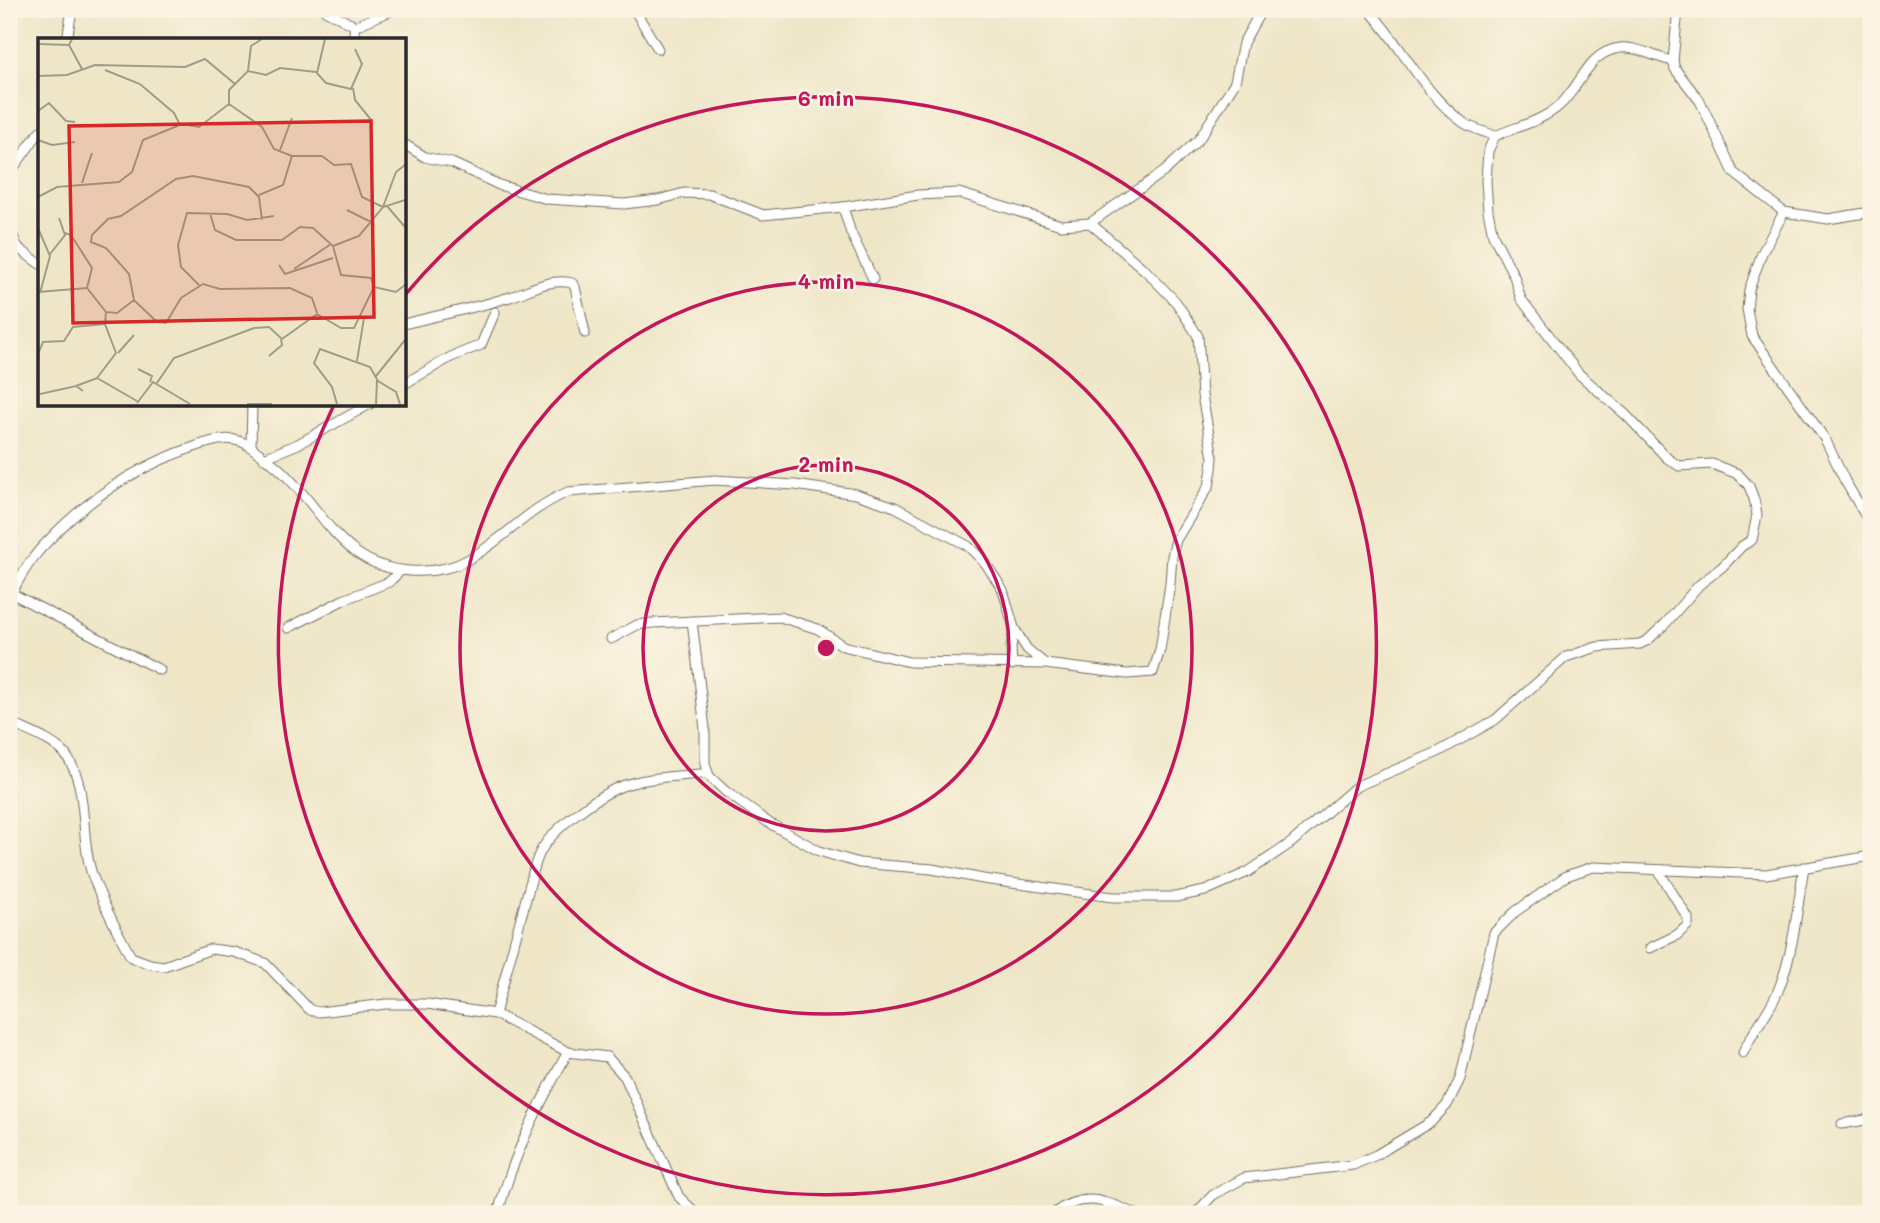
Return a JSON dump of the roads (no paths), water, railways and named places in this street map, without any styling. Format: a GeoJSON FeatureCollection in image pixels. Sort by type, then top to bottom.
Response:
{"type":"FeatureCollection","features":[{"type":"Feature","properties":{"kind":"street"},"geometry":{"type":"LineString","coordinates":[[323,9],[355,26]]}},
{"type":"Feature","properties":{"kind":"street"},"geometry":{"type":"LineString","coordinates":[[355,26],[395,9]]}},
{"type":"Feature","properties":{"kind":"street"},"geometry":{"type":"LineString","coordinates":[[634,9],[658,49]]}},
{"type":"Feature","properties":{"kind":"street"},"geometry":{"type":"LineString","coordinates":[[406,145],[425,157],[452,163],[499,185],[547,199],[624,204],[658,200],[684,192],[709,194],[763,215],[844,207],[918,195],[959,193],[1061,225],[1090,223],[1165,171],[1199,139],[1236,82],[1243,43],[1262,9]]}},
{"type":"Feature","properties":{"kind":"street"},"geometry":{"type":"LineString","coordinates":[[1368,9],[1440,102],[1467,124],[1495,136]]}},
{"type":"Feature","properties":{"kind":"street"},"geometry":{"type":"LineString","coordinates":[[1678,9],[1672,61],[1675,69],[1700,101],[1734,173],[1784,212],[1828,219],[1871,212]]}},
{"type":"Feature","properties":{"kind":"street"},"geometry":{"type":"LineString","coordinates":[[67,38],[71,10]]}},
{"type":"Feature","properties":{"kind":"street"},"geometry":{"type":"LineString","coordinates":[[353,38],[355,26]]}},
{"type":"Feature","properties":{"kind":"street"},"geometry":{"type":"LineString","coordinates":[[692,621],[708,773],[734,799],[769,823],[819,851],[846,860],[932,869],[1113,897],[1176,897],[1214,888],[1248,872],[1291,843],[1357,786],[1438,752],[1495,720],[1566,657],[1597,648],[1640,644],[1648,640],[1699,584],[1752,540],[1757,515],[1749,486],[1738,474],[1727,468],[1712,464],[1679,466],[1667,458],[1626,415],[1579,374],[1521,299],[1514,276],[1493,235],[1488,211],[1488,151],[1495,136],[1547,115],[1559,106],[1588,67],[1605,52],[1623,47],[1632,48],[1672,61]]}},
{"type":"Feature","properties":{"kind":"street"},"geometry":{"type":"LineString","coordinates":[[9,174],[38,134]]}},
{"type":"Feature","properties":{"kind":"street"},"geometry":{"type":"LineString","coordinates":[[844,207],[851,233],[873,279]]}},
{"type":"Feature","properties":{"kind":"street"},"geometry":{"type":"LineString","coordinates":[[1784,212],[1762,253],[1749,290],[1746,309],[1752,336],[1825,439],[1845,481],[1871,525]]}},
{"type":"Feature","properties":{"kind":"street"},"geometry":{"type":"LineString","coordinates":[[611,639],[637,625],[780,617],[818,629],[843,646],[909,662],[1027,663],[1126,674],[1153,672],[1160,650],[1176,540],[1209,486],[1212,469],[1213,458],[1202,395],[1198,336],[1176,302],[1146,271],[1090,223]]}},
{"type":"Feature","properties":{"kind":"street"},"geometry":{"type":"LineString","coordinates":[[9,227],[18,248],[38,263]]}},
{"type":"Feature","properties":{"kind":"street"},"geometry":{"type":"LineString","coordinates":[[406,323],[510,297],[551,282],[565,281],[575,287],[585,333]]}},
{"type":"Feature","properties":{"kind":"street"},"geometry":{"type":"LineString","coordinates":[[406,383],[451,357],[481,345],[495,312]]}},
{"type":"Feature","properties":{"kind":"street"},"geometry":{"type":"LineString","coordinates":[[251,447],[252,406]]}},
{"type":"Feature","properties":{"kind":"street"},"geometry":{"type":"LineString","coordinates":[[264,458],[298,444],[366,406]]}},
{"type":"Feature","properties":{"kind":"street"},"geometry":{"type":"LineString","coordinates":[[160,670],[10,595],[20,575],[45,544],[84,508],[131,474],[166,456],[227,438],[242,440],[276,466],[357,556],[385,568],[422,572],[452,568],[488,547],[519,520],[548,500],[568,492],[715,480],[794,485],[856,494],[895,507],[968,546],[986,564],[1003,590],[1014,628],[1026,648],[1045,664]]}},
{"type":"Feature","properties":{"kind":"street"},"geometry":{"type":"LineString","coordinates":[[288,628],[343,600],[382,586],[401,570]]}},
{"type":"Feature","properties":{"kind":"street"},"geometry":{"type":"LineString","coordinates":[[1014,628],[1011,648],[1017,665]]}},
{"type":"Feature","properties":{"kind":"street"},"geometry":{"type":"LineString","coordinates":[[1017,665],[1026,648]]}},
{"type":"Feature","properties":{"kind":"street"},"geometry":{"type":"LineString","coordinates":[[9,722],[63,752],[74,768],[80,789],[83,835],[92,873],[131,957],[164,966],[211,949],[234,952],[265,963],[304,1006],[319,1012],[386,1004],[427,1004],[495,1014],[568,1052],[607,1057],[625,1077],[679,1197],[697,1214]]}},
{"type":"Feature","properties":{"kind":"street"},"geometry":{"type":"LineString","coordinates":[[495,1014],[534,869],[541,850],[553,835],[599,798],[622,786],[651,779],[708,773]]}},
{"type":"Feature","properties":{"kind":"street"},"geometry":{"type":"LineString","coordinates":[[1195,1214],[1213,1195],[1244,1178],[1353,1165],[1376,1155],[1431,1122],[1447,1105],[1460,1079],[1490,947],[1499,927],[1515,912],[1573,872],[1593,867],[1766,873],[1871,856]]}},
{"type":"Feature","properties":{"kind":"street"},"geometry":{"type":"LineString","coordinates":[[1743,1053],[1749,1038],[1778,992],[1789,952],[1804,867]]}},
{"type":"Feature","properties":{"kind":"street"},"geometry":{"type":"LineString","coordinates":[[1650,948],[1677,935],[1688,925],[1688,918],[1658,870]]}},
{"type":"Feature","properties":{"kind":"street"},"geometry":{"type":"LineString","coordinates":[[498,1214],[510,1173],[527,1131],[568,1052]]}},
{"type":"Feature","properties":{"kind":"street"},"geometry":{"type":"LineString","coordinates":[[1842,1124],[1871,1119]]}},
{"type":"Feature","properties":{"kind":"street"},"geometry":{"type":"LineString","coordinates":[[1053,1214],[1070,1203],[1090,1200],[1109,1202],[1135,1214]]}}]}
